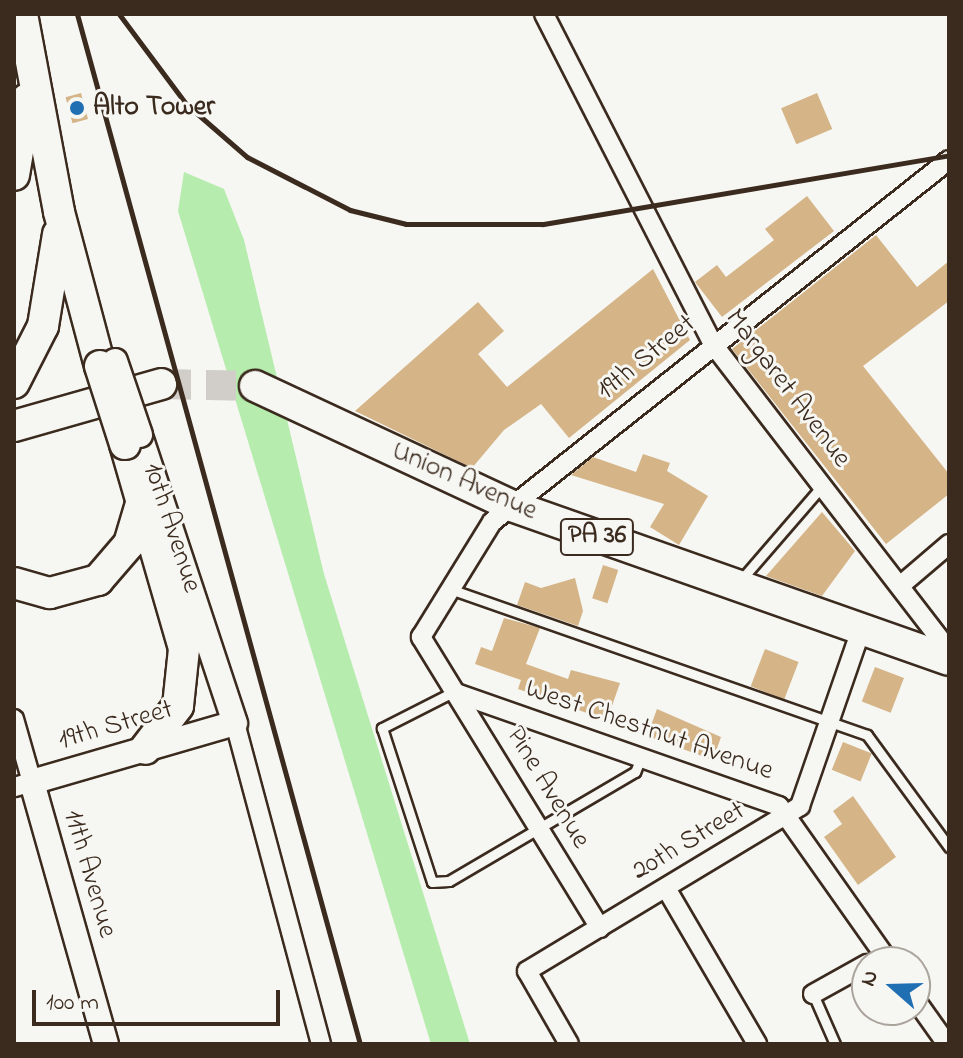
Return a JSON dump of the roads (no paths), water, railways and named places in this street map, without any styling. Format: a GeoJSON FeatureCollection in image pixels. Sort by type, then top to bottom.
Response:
{"type":"FeatureCollection","features":[{"type":"Feature","properties":{"kind":"main road"},"geometry":{"type":"LineString","coordinates":[[22,14],[59,212],[133,440],[142,498],[185,667],[178,706],[145,749]]}},
{"type":"Feature","properties":{"kind":"main road"},"geometry":{"type":"LineString","coordinates":[[14,175],[30,61]]}},
{"type":"Feature","properties":{"kind":"main road"},"geometry":{"type":"LineString","coordinates":[[14,383],[51,302],[59,212]]}},
{"type":"Feature","properties":{"kind":"main road"},"geometry":{"type":"LineString","coordinates":[[20,427],[161,384]]}},
{"type":"Feature","properties":{"kind":"main road","name":"Union Avenue"},"geometry":{"type":"LineString","coordinates":[[255,386],[512,506],[949,660]]}},
{"type":"Feature","properties":{"kind":"main road"},"geometry":{"type":"LineString","coordinates":[[14,583],[50,593],[98,580],[129,544],[142,498]]}},
{"type":"Feature","properties":{"kind":"street","name":"Margaret Avenue"},"geometry":{"type":"LineString","coordinates":[[544,14],[712,343],[949,651]]}},
{"type":"Feature","properties":{"kind":"street","name":"19th Street"},"geometry":{"type":"LineString","coordinates":[[421,637],[492,522],[712,343],[945,167]]}},
{"type":"Feature","properties":{"kind":"street","name":"10th Avenue"},"geometry":{"type":"LineString","coordinates":[[133,440],[235,723],[321,1044]]}},
{"type":"Feature","properties":{"kind":"street"},"geometry":{"type":"LineString","coordinates":[[901,585],[949,544]]}},
{"type":"Feature","properties":{"kind":"street","name":"20th Street"},"geometry":{"type":"LineString","coordinates":[[569,1044],[527,971],[787,817],[800,806],[861,630]]}},
{"type":"Feature","properties":{"kind":"street","name":"Pine Avenue"},"geometry":{"type":"LineString","coordinates":[[421,637],[600,928]]}},
{"type":"Feature","properties":{"kind":"street","name":"West Chestnut Avenue"},"geometry":{"type":"LineString","coordinates":[[456,693],[779,806],[869,946]]}},
{"type":"Feature","properties":{"kind":"street","name":"11th Avenue"},"geometry":{"type":"LineString","coordinates":[[14,719],[23,785],[106,1044]]}},
{"type":"Feature","properties":{"kind":"street","name":"19th Street"},"geometry":{"type":"LineString","coordinates":[[23,785],[235,723]]}},
{"type":"Feature","properties":{"kind":"street"},"geometry":{"type":"LineString","coordinates":[[666,888],[757,1044]]}},
{"type":"Feature","properties":{"kind":"street"},"geometry":{"type":"LineString","coordinates":[[813,994],[851,975]]}},
{"type":"Feature","properties":{"kind":"street"},"geometry":{"type":"LineString","coordinates":[[931,1022],[947,1044]]}},
{"type":"Feature","properties":{"kind":"lane"},"geometry":{"type":"LineString","coordinates":[[735,586],[823,484]]}},
{"type":"Feature","properties":{"kind":"lane"},"geometry":{"type":"LineString","coordinates":[[450,589],[829,722],[876,744],[949,847]]}},
{"type":"Feature","properties":{"kind":"lane"},"geometry":{"type":"LineString","coordinates":[[456,693],[447,690],[382,728],[426,875],[432,882],[449,881],[539,829],[635,772],[641,758]]}},
{"type":"Feature","properties":{"kind":"lane"},"geometry":{"type":"LineString","coordinates":[[813,994],[835,1044]]}},
{"type":"Feature","properties":{"kind":"tunnel"},"geometry":{"type":"LineString","coordinates":[[161,384],[255,386]]}},
{"type":"Feature","properties":{"kind":"railway"},"geometry":{"type":"LineString","coordinates":[[77,14],[360,1044]]}},
{"type":"Feature","properties":{"kind":"railway"},"geometry":{"type":"LineString","coordinates":[[119,14],[186,104],[247,157],[350,210],[406,224],[543,224],[949,155]]}},
{"type":"Feature","properties":{"kind":"place","name":"Alto Tower"},"geometry":{"type":"Point","coordinates":[77,108]}}]}
